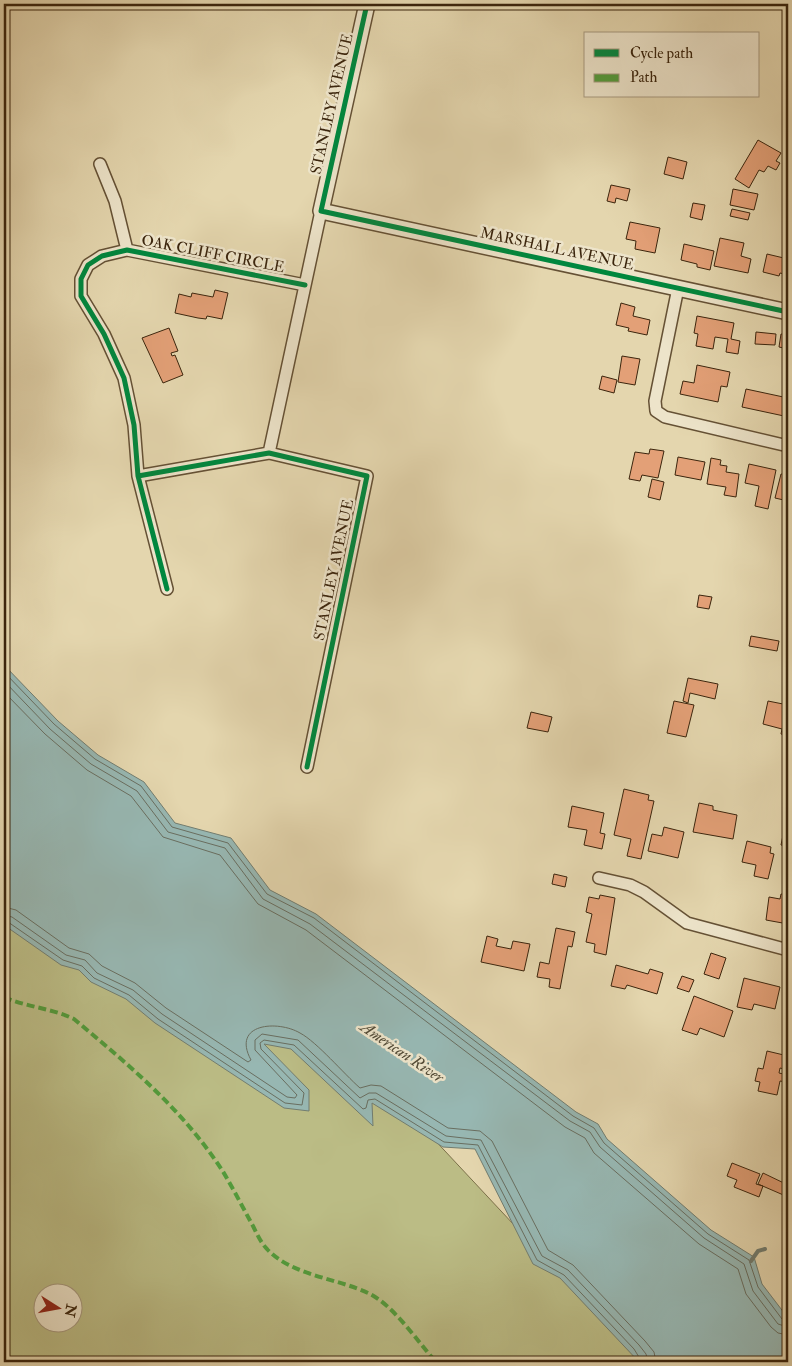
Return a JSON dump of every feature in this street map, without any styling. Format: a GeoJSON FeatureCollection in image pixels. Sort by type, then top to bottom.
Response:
{"type":"FeatureCollection","features":[{"type":"Feature","properties":{"kind":"street","name":"STANLEY AVENUE"},"geometry":{"type":"LineString","coordinates":[[307,767],[367,476],[269,453],[368,4]]}},
{"type":"Feature","properties":{"kind":"street"},"geometry":{"type":"LineString","coordinates":[[100,164],[115,202],[127,250]]}},
{"type":"Feature","properties":{"kind":"street","name":"MARSHALL AVENUE"},"geometry":{"type":"LineString","coordinates":[[321,211],[788,312]]}},
{"type":"Feature","properties":{"kind":"street","name":"OAK CLIFF CIRCLE"},"geometry":{"type":"LineString","coordinates":[[167,589],[138,476],[134,425],[124,378],[104,334],[84,304],[80,288],[84,272],[95,259],[127,250],[305,285]]}},
{"type":"Feature","properties":{"kind":"street"},"geometry":{"type":"LineString","coordinates":[[678,288],[655,401],[656,411],[665,417],[788,446]]}},
{"type":"Feature","properties":{"kind":"street"},"geometry":{"type":"LineString","coordinates":[[138,476],[269,453]]}},
{"type":"Feature","properties":{"kind":"street"},"geometry":{"type":"LineString","coordinates":[[599,878],[630,885],[644,892],[687,923],[788,950]]}},
{"type":"Feature","properties":{"kind":"green space"},"geometry":{"type":"Polygon","coordinates":[[[4,904],[228,996],[416,1120],[642,1362],[4,1362],[4,904]]]}},
{"type":"Feature","properties":{"kind":"water","name":"American River"},"geometry":{"type":"Polygon","coordinates":[[[4,665],[58,721],[98,755],[144,782],[175,823],[231,838],[270,890],[316,914],[576,1112],[598,1124],[607,1139],[711,1230],[754,1257],[762,1284],[788,1318],[788,1362],[639,1362],[560,1278],[533,1264],[475,1149],[443,1147],[372,1103],[373,1126],[291,1049],[264,1044],[309,1090],[309,1111],[284,1108],[155,1023],[126,999],[91,982],[79,970],[61,965],[4,925],[4,665]]]}},
{"type":"Feature","properties":{"kind":"building"},"geometry":{"type":"Polygon","coordinates":[[[758,140],[781,153],[776,161],[780,163],[776,170],[768,166],[764,172],[759,170],[749,188],[735,179],[758,140]]]}},
{"type":"Feature","properties":{"kind":"building"},"geometry":{"type":"Polygon","coordinates":[[[668,157],[687,162],[683,179],[664,174],[668,157]]]}},
{"type":"Feature","properties":{"kind":"building"},"geometry":{"type":"Polygon","coordinates":[[[611,185],[630,189],[627,201],[616,198],[615,203],[607,201],[611,185]]]}},
{"type":"Feature","properties":{"kind":"building"},"geometry":{"type":"Polygon","coordinates":[[[733,189],[758,194],[754,210],[730,205],[733,189]]]}},
{"type":"Feature","properties":{"kind":"building"},"geometry":{"type":"Polygon","coordinates":[[[693,203],[705,205],[702,220],[690,217],[693,203]]]}},
{"type":"Feature","properties":{"kind":"building"},"geometry":{"type":"Polygon","coordinates":[[[732,209],[750,213],[748,220],[730,216],[732,209]]]}},
{"type":"Feature","properties":{"kind":"building"},"geometry":{"type":"Polygon","coordinates":[[[630,222],[660,228],[655,253],[635,249],[636,241],[626,239],[630,222]]]}},
{"type":"Feature","properties":{"kind":"building"},"geometry":{"type":"Polygon","coordinates":[[[720,238],[744,243],[741,256],[751,259],[748,273],[714,266],[720,238]]]}},
{"type":"Feature","properties":{"kind":"building"},"geometry":{"type":"Polygon","coordinates":[[[684,244],[714,251],[710,270],[681,260],[684,244]]]}},
{"type":"Feature","properties":{"kind":"building"},"geometry":{"type":"Polygon","coordinates":[[[767,254],[788,259],[788,275],[780,273],[779,276],[763,272],[767,254]]]}},
{"type":"Feature","properties":{"kind":"building"},"geometry":{"type":"Polygon","coordinates":[[[215,290],[228,293],[222,319],[207,316],[206,319],[198,318],[175,313],[179,294],[191,297],[192,293],[213,297],[215,290]]]}},
{"type":"Feature","properties":{"kind":"building"},"geometry":{"type":"Polygon","coordinates":[[[621,303],[635,307],[633,316],[650,320],[647,335],[628,331],[629,328],[616,325],[621,303]]]}},
{"type":"Feature","properties":{"kind":"building"},"geometry":{"type":"Polygon","coordinates":[[[697,316],[734,323],[731,339],[740,341],[738,354],[726,352],[728,339],[715,337],[713,349],[696,346],[698,334],[694,333],[697,316]]]}},
{"type":"Feature","properties":{"kind":"building"},"geometry":{"type":"Polygon","coordinates":[[[169,328],[178,351],[171,353],[172,356],[175,355],[183,375],[163,383],[142,338],[169,328]]]}},
{"type":"Feature","properties":{"kind":"building"},"geometry":{"type":"Polygon","coordinates":[[[756,332],[776,334],[775,345],[755,344],[756,332]]]}},
{"type":"Feature","properties":{"kind":"building"},"geometry":{"type":"Polygon","coordinates":[[[781,334],[788,335],[788,349],[779,347],[781,334]]]}},
{"type":"Feature","properties":{"kind":"building"},"geometry":{"type":"Polygon","coordinates":[[[622,356],[640,359],[635,385],[618,382],[622,356]]]}},
{"type":"Feature","properties":{"kind":"building"},"geometry":{"type":"Polygon","coordinates":[[[697,365],[730,372],[727,387],[721,386],[718,402],[680,394],[683,381],[694,383],[697,365]]]}},
{"type":"Feature","properties":{"kind":"building"},"geometry":{"type":"Polygon","coordinates":[[[602,376],[617,380],[614,393],[599,389],[602,376]]]}},
{"type":"Feature","properties":{"kind":"building"},"geometry":{"type":"Polygon","coordinates":[[[746,389],[788,398],[784,416],[742,407],[746,389]]]}},
{"type":"Feature","properties":{"kind":"building"},"geometry":{"type":"Polygon","coordinates":[[[650,449],[664,451],[658,478],[642,475],[640,481],[629,479],[635,452],[649,454],[650,449]]]}},
{"type":"Feature","properties":{"kind":"building"},"geometry":{"type":"Polygon","coordinates":[[[678,457],[705,462],[701,480],[675,475],[678,457]]]}},
{"type":"Feature","properties":{"kind":"building"},"geometry":{"type":"Polygon","coordinates":[[[711,458],[721,460],[720,465],[727,466],[726,472],[739,474],[736,497],[724,495],[726,487],[707,484],[711,458]]]}},
{"type":"Feature","properties":{"kind":"building"},"geometry":{"type":"Polygon","coordinates":[[[749,464],[776,470],[768,509],[755,506],[759,486],[745,483],[749,464]]]}},
{"type":"Feature","properties":{"kind":"building"},"geometry":{"type":"Polygon","coordinates":[[[781,474],[788,475],[788,501],[775,498],[781,474]]]}},
{"type":"Feature","properties":{"kind":"building"},"geometry":{"type":"Polygon","coordinates":[[[652,479],[664,482],[660,500],[648,497],[652,479]]]}},
{"type":"Feature","properties":{"kind":"building"},"geometry":{"type":"Polygon","coordinates":[[[699,595],[712,597],[709,609],[697,607],[699,595]]]}},
{"type":"Feature","properties":{"kind":"building"},"geometry":{"type":"Polygon","coordinates":[[[751,636],[779,641],[777,651],[749,646],[751,636]]]}},
{"type":"Feature","properties":{"kind":"building"},"geometry":{"type":"Polygon","coordinates":[[[688,678],[718,684],[715,699],[690,693],[688,703],[683,701],[688,678]]]}},
{"type":"Feature","properties":{"kind":"building"},"geometry":{"type":"Polygon","coordinates":[[[674,701],[694,705],[686,737],[667,733],[674,701]]]}},
{"type":"Feature","properties":{"kind":"building"},"geometry":{"type":"Polygon","coordinates":[[[768,701],[788,705],[788,736],[781,734],[782,729],[763,724],[768,701]]]}},
{"type":"Feature","properties":{"kind":"building"},"geometry":{"type":"Polygon","coordinates":[[[531,712],[552,717],[548,732],[527,728],[531,712]]]}},
{"type":"Feature","properties":{"kind":"building"},"geometry":{"type":"Polygon","coordinates":[[[624,789],[649,795],[648,800],[654,801],[641,859],[627,856],[631,839],[614,835],[624,789]]]}},
{"type":"Feature","properties":{"kind":"building"},"geometry":{"type":"Polygon","coordinates":[[[699,803],[713,806],[713,810],[737,815],[733,839],[693,832],[699,803]]]}},
{"type":"Feature","properties":{"kind":"building"},"geometry":{"type":"Polygon","coordinates":[[[572,806],[604,813],[600,833],[605,834],[602,849],[584,845],[587,830],[568,827],[572,806]]]}},
{"type":"Feature","properties":{"kind":"building"},"geometry":{"type":"Polygon","coordinates":[[[788,816],[788,847],[781,845],[788,816]]]}},
{"type":"Feature","properties":{"kind":"building"},"geometry":{"type":"Polygon","coordinates":[[[664,827],[684,832],[678,858],[648,851],[652,834],[662,836],[664,827]]]}},
{"type":"Feature","properties":{"kind":"building"},"geometry":{"type":"Polygon","coordinates":[[[747,841],[771,847],[770,853],[774,854],[768,879],[754,876],[756,865],[742,862],[747,841]]]}},
{"type":"Feature","properties":{"kind":"building"},"geometry":{"type":"Polygon","coordinates":[[[554,874],[567,877],[565,887],[552,884],[554,874]]]}},
{"type":"Feature","properties":{"kind":"building"},"geometry":{"type":"Polygon","coordinates":[[[781,894],[788,895],[788,924],[766,920],[769,897],[780,899],[781,894]]]}},
{"type":"Feature","properties":{"kind":"building"},"geometry":{"type":"Polygon","coordinates":[[[600,895],[615,898],[606,955],[594,952],[595,944],[586,942],[592,914],[586,912],[589,897],[599,899],[600,895]]]}},
{"type":"Feature","properties":{"kind":"building"},"geometry":{"type":"Polygon","coordinates":[[[556,928],[575,932],[572,947],[568,946],[560,989],[549,987],[550,979],[537,977],[540,962],[549,964],[556,928]]]}},
{"type":"Feature","properties":{"kind":"building"},"geometry":{"type":"Polygon","coordinates":[[[487,936],[498,939],[496,946],[511,949],[513,941],[530,944],[524,971],[481,962],[487,936]]]}},
{"type":"Feature","properties":{"kind":"building"},"geometry":{"type":"Polygon","coordinates":[[[711,953],[726,958],[719,979],[704,974],[711,953]]]}},
{"type":"Feature","properties":{"kind":"building"},"geometry":{"type":"Polygon","coordinates":[[[616,965],[648,974],[650,969],[663,973],[657,994],[627,985],[625,989],[611,986],[616,965]]]}},
{"type":"Feature","properties":{"kind":"building"},"geometry":{"type":"Polygon","coordinates":[[[682,976],[694,980],[689,992],[677,988],[682,976]]]}},
{"type":"Feature","properties":{"kind":"building"},"geometry":{"type":"Polygon","coordinates":[[[744,978],[780,987],[775,1009],[754,1004],[752,1010],[737,1007],[744,978]]]}},
{"type":"Feature","properties":{"kind":"building"},"geometry":{"type":"Polygon","coordinates":[[[694,996],[733,1011],[724,1037],[700,1028],[697,1035],[682,1030],[694,996]]]}},
{"type":"Feature","properties":{"kind":"building"},"geometry":{"type":"Polygon","coordinates":[[[767,1051],[788,1056],[788,1070],[780,1068],[779,1073],[788,1075],[786,1082],[780,1081],[777,1095],[758,1091],[760,1082],[755,1081],[758,1068],[763,1069],[767,1051]]]}},
{"type":"Feature","properties":{"kind":"building"},"geometry":{"type":"Polygon","coordinates":[[[732,1163],[760,1174],[756,1184],[763,1186],[759,1197],[734,1187],[737,1180],[727,1176],[732,1163]]]}},
{"type":"Feature","properties":{"kind":"building"},"geometry":{"type":"Polygon","coordinates":[[[763,1173],[788,1185],[788,1197],[758,1184],[763,1173]]]}},
{"type":"Feature","properties":{"kind":"waterway"},"geometry":{"type":"LineString","coordinates":[[751,1261],[758,1251],[765,1249]]}},
{"type":"Feature","properties":{"kind":"marked path"},"geometry":{"type":"LineString","coordinates":[[4,997],[74,1019],[95,1036],[154,1089],[190,1127],[222,1170],[259,1238],[267,1249],[277,1258],[302,1271],[357,1289],[379,1300],[397,1316],[436,1362]]}},
{"type":"Feature","properties":{"kind":"cycle path"},"geometry":{"type":"LineString","coordinates":[[367,4],[321,211],[788,312]]}},
{"type":"Feature","properties":{"kind":"cycle path"},"geometry":{"type":"LineString","coordinates":[[167,589],[138,476],[134,425],[124,378],[104,334],[81,296],[81,279],[88,265],[102,256],[127,250],[305,285]]}},
{"type":"Feature","properties":{"kind":"cycle path"},"geometry":{"type":"LineString","coordinates":[[138,476],[269,453],[367,476],[307,767]]}}]}
